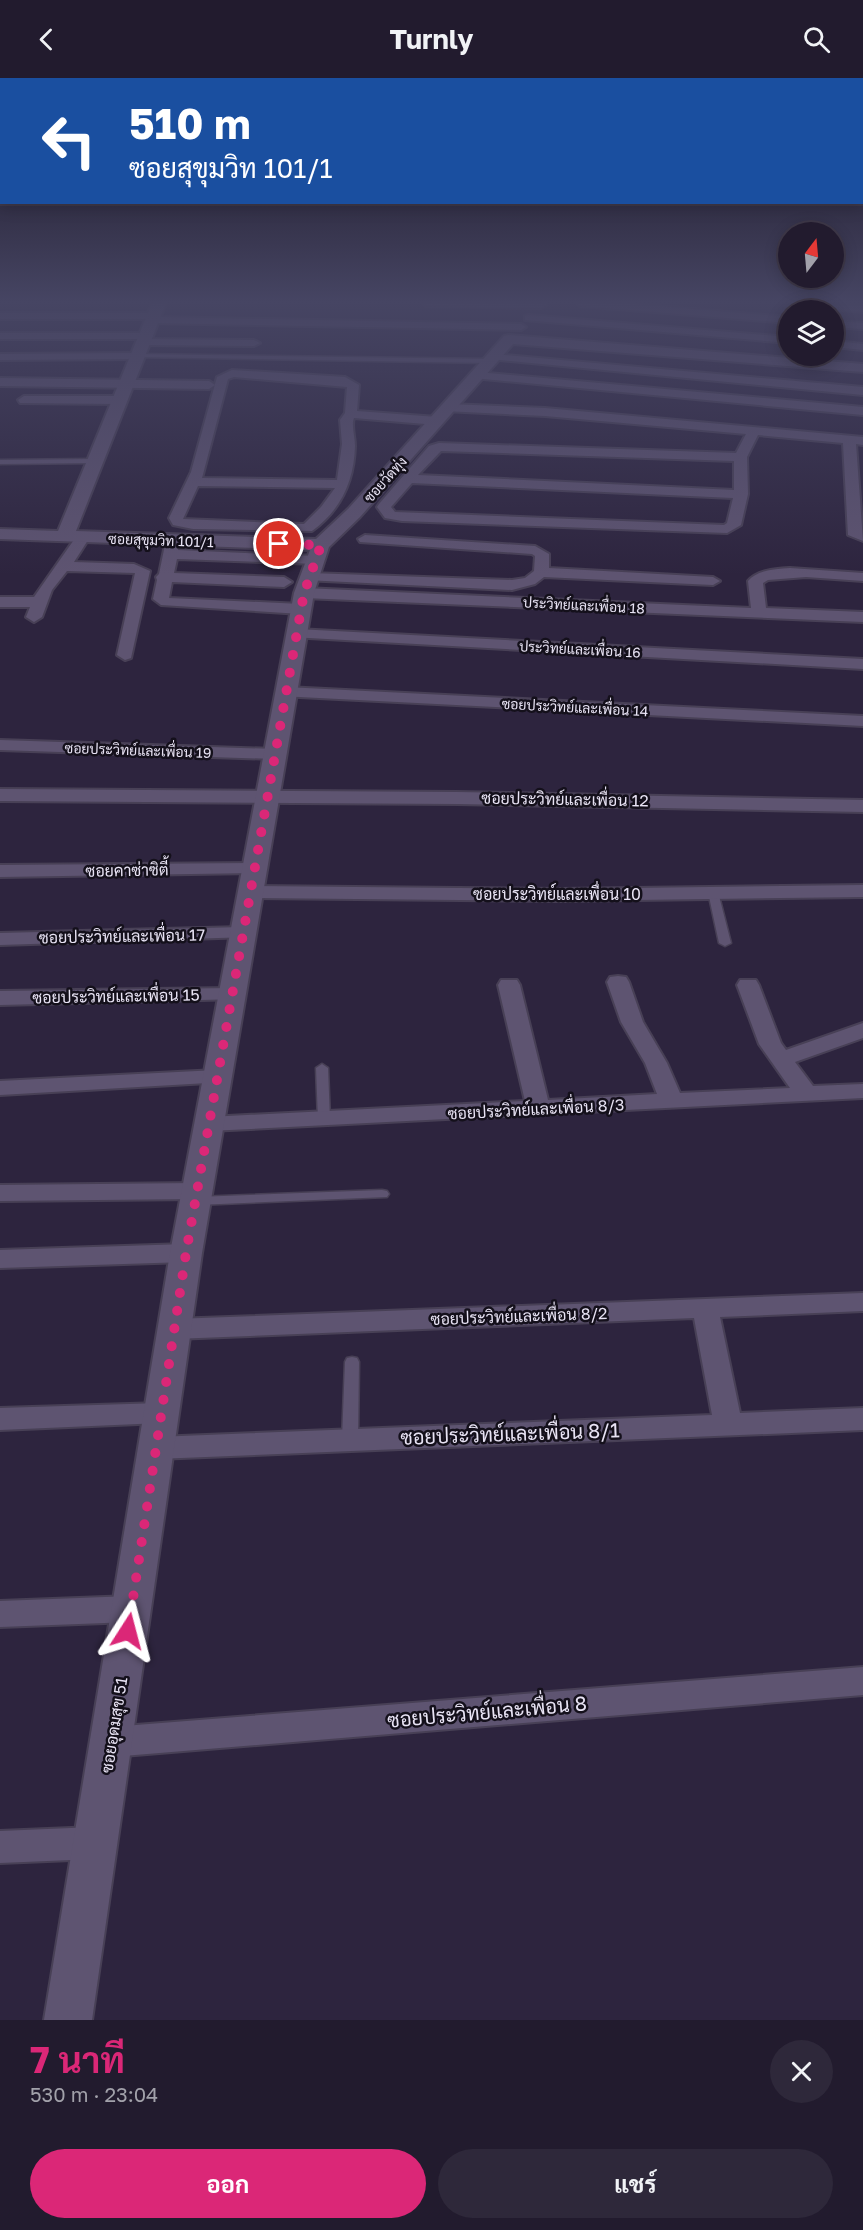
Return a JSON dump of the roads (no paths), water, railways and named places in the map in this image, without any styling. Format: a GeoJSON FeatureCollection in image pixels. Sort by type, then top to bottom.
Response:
{"type":"FeatureCollection","features":[{"type":"Feature","properties":{"kind":"street"},"geometry":{"type":"LineString","coordinates":[[34,617],[45,589],[63,566],[74,536],[94,461],[121,394]]}},
{"type":"Feature","properties":{"kind":"street"},"geometry":{"type":"LineString","coordinates":[[218,394],[194,482],[176,518],[178,522],[193,525],[292,529],[313,524],[340,491],[344,478],[350,430],[352,394]]}},
{"type":"Feature","properties":{"kind":"street","name":"ซอยวัดทุ่ง"},"geometry":{"type":"LineString","coordinates":[[305,586],[434,424],[461,394]]}},
{"type":"Feature","properties":{"kind":"street"},"geometry":{"type":"LineString","coordinates":[[671,394],[863,411]]}},
{"type":"Feature","properties":{"kind":"street"},"geometry":{"type":"LineString","coordinates":[[24,400],[73,405],[118,400]]}},
{"type":"Feature","properties":{"kind":"street"},"geometry":{"type":"LineString","coordinates":[[454,402],[856,441],[858,496],[855,535],[863,537]]}},
{"type":"Feature","properties":{"kind":"street"},"geometry":{"type":"LineString","coordinates":[[349,419],[434,424]]}},
{"type":"Feature","properties":{"kind":"street"},"geometry":{"type":"LineString","coordinates":[[740,457],[484,443],[436,448],[384,507],[390,515],[728,529],[734,525],[741,494],[740,457],[753,432]]}},
{"type":"Feature","properties":{"kind":"street"},"geometry":{"type":"LineString","coordinates":[[300,472],[344,478]]}},
{"type":"Feature","properties":{"kind":"street"},"geometry":{"type":"LineString","coordinates":[[194,482],[344,478]]}},
{"type":"Feature","properties":{"kind":"street"},"geometry":{"type":"LineString","coordinates":[[410,479],[741,494]]}},
{"type":"Feature","properties":{"kind":"street","name":"ซอยสุขุมวิท 101/1"},"geometry":{"type":"LineString","coordinates":[[0,534],[74,536],[171,547],[305,586]]}},
{"type":"Feature","properties":{"kind":"street"},"geometry":{"type":"LineString","coordinates":[[365,539],[535,550],[542,554],[541,572]]}},
{"type":"Feature","properties":{"kind":"street"},"geometry":{"type":"LineString","coordinates":[[171,547],[163,577],[161,598],[166,602],[305,586]]}},
{"type":"Feature","properties":{"kind":"street"},"geometry":{"type":"LineString","coordinates":[[63,566],[134,568],[143,571],[125,655]]}},
{"type":"Feature","properties":{"kind":"street"},"geometry":{"type":"LineString","coordinates":[[163,577],[305,586],[512,585],[530,581],[541,572],[713,581]]}},
{"type":"Feature","properties":{"kind":"street"},"geometry":{"type":"LineString","coordinates":[[759,613],[755,581],[760,576],[789,573],[863,577]]}},
{"type":"Feature","properties":{"kind":"street","name":"ประวิทย์และเพื่อน 18"},"geometry":{"type":"LineString","coordinates":[[305,586],[863,617]]}},
{"type":"Feature","properties":{"kind":"street","name":"ประวิทย์และเพื่อน 16"},"geometry":{"type":"LineString","coordinates":[[305,586],[863,664]]}},
{"type":"Feature","properties":{"kind":"street","name":"ซอยอุดมสุข 51"},"geometry":{"type":"LineString","coordinates":[[68,2020],[186,1253],[305,586]]}},
{"type":"Feature","properties":{"kind":"street"},"geometry":{"type":"LineString","coordinates":[[0,602],[40,602]]}},
{"type":"Feature","properties":{"kind":"street","name":"ซอยประวิทย์และเพื่อน 14"},"geometry":{"type":"LineString","coordinates":[[286,692],[863,721]]}},
{"type":"Feature","properties":{"kind":"street","name":"ซอยประวิทย์และเพื่อน 19"},"geometry":{"type":"LineString","coordinates":[[0,745],[275,754]]}},
{"type":"Feature","properties":{"kind":"street","name":"ซอยประวิทย์และเพื่อน 12"},"geometry":{"type":"LineString","coordinates":[[0,795],[586,799],[863,807]]}},
{"type":"Feature","properties":{"kind":"street","name":"ซอยคาซ่าซิตี้"},"geometry":{"type":"LineString","coordinates":[[0,871],[253,881]]}},
{"type":"Feature","properties":{"kind":"street","name":"ซอยประวิทย์และเพื่อน 10"},"geometry":{"type":"LineString","coordinates":[[253,881],[561,895],[863,891]]}},
{"type":"Feature","properties":{"kind":"street","name":"ซอยประวิทย์และเพื่อน 17"},"geometry":{"type":"LineString","coordinates":[[0,939],[243,933]]}},
{"type":"Feature","properties":{"kind":"street"},"geometry":{"type":"LineString","coordinates":[[618,982],[632,1022],[656,1063],[671,1101]]}},
{"type":"Feature","properties":{"kind":"street"},"geometry":{"type":"LineString","coordinates":[[509,985],[539,1109]]}},
{"type":"Feature","properties":{"kind":"street"},"geometry":{"type":"LineString","coordinates":[[748,985],[770,1044],[807,1094]]}},
{"type":"Feature","properties":{"kind":"street","name":"ซอยประวิทย์และเพื่อน 15"},"geometry":{"type":"LineString","coordinates":[[0,998],[232,994]]}},
{"type":"Feature","properties":{"kind":"street"},"geometry":{"type":"LineString","coordinates":[[783,1059],[863,1030]]}},
{"type":"Feature","properties":{"kind":"street"},"geometry":{"type":"LineString","coordinates":[[0,1088],[217,1077]]}},
{"type":"Feature","properties":{"kind":"street","name":"ซอยประวิทย์และเพื่อน 8/3"},"geometry":{"type":"LineString","coordinates":[[209,1124],[324,1120],[863,1091]]}},
{"type":"Feature","properties":{"kind":"street"},"geometry":{"type":"LineString","coordinates":[[0,1193],[196,1196]]}},
{"type":"Feature","properties":{"kind":"street"},"geometry":{"type":"LineString","coordinates":[[0,1258],[186,1253]]}},
{"type":"Feature","properties":{"kind":"street","name":"ซอยประวิทย์และเพื่อน 8/2"},"geometry":{"type":"LineString","coordinates":[[174,1329],[863,1302]]}},
{"type":"Feature","properties":{"kind":"street"},"geometry":{"type":"LineString","coordinates":[[705,1308],[728,1424]]}},
{"type":"Feature","properties":{"kind":"street"},"geometry":{"type":"LineString","coordinates":[[0,1419],[161,1413]]}},
{"type":"Feature","properties":{"kind":"street","name":"ซอยประวิทย์และเพื่อน 8/1"},"geometry":{"type":"LineString","coordinates":[[156,1448],[863,1419]]}},
{"type":"Feature","properties":{"kind":"street"},"geometry":{"type":"LineString","coordinates":[[0,1614],[131,1609]]}},
{"type":"Feature","properties":{"kind":"street","name":"ซอยประวิทย์และเพื่อน 8"},"geometry":{"type":"LineString","coordinates":[[111,1742],[863,1681]]}},
{"type":"Feature","properties":{"kind":"street"},"geometry":{"type":"LineString","coordinates":[[0,1847],[95,1843]]}},
{"type":"Feature","properties":{"kind":"lane"},"geometry":{"type":"LineString","coordinates":[[0,462],[94,461]]}},
{"type":"Feature","properties":{"kind":"lane"},"geometry":{"type":"LineString","coordinates":[[713,892],[725,943]]}},
{"type":"Feature","properties":{"kind":"lane"},"geometry":{"type":"LineString","coordinates":[[322,1068],[324,1120]]}},
{"type":"Feature","properties":{"kind":"lane"},"geometry":{"type":"LineString","coordinates":[[196,1196],[382,1194]]}},
{"type":"Feature","properties":{"kind":"lane"},"geometry":{"type":"LineString","coordinates":[[350,1439],[352,1362]]}}]}
